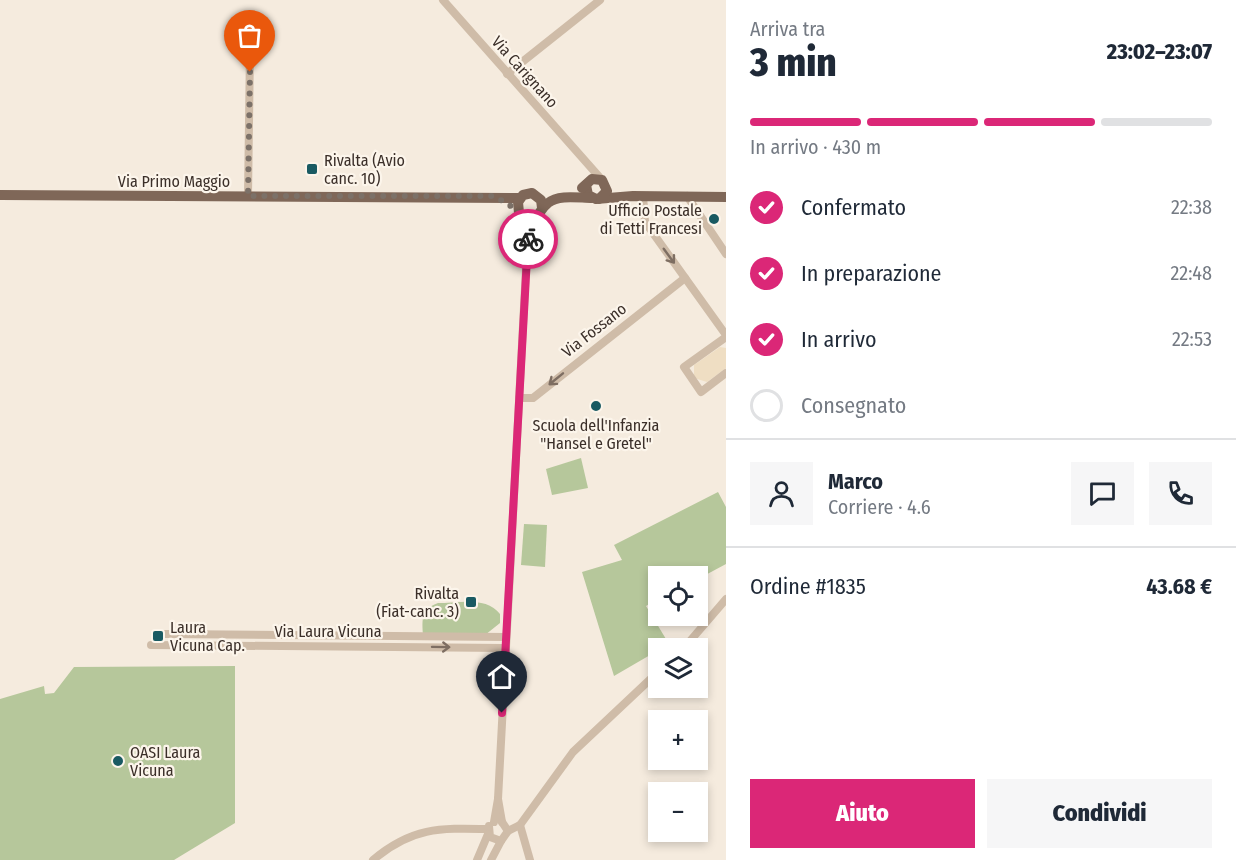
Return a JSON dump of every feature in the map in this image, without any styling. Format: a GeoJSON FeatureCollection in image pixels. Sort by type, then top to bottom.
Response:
{"type":"FeatureCollection","features":[{"type":"Feature","properties":{"kind":"main road"},"geometry":{"type":"LineString","coordinates":[[638,196],[594,178],[578,190],[538,196],[527,194],[520,208],[534,218],[542,208],[554,200],[638,196],[726,197]]}},
{"type":"Feature","properties":{"kind":"main road"},"geometry":{"type":"LineString","coordinates":[[596,198],[606,194],[604,182]]}},
{"type":"Feature","properties":{"kind":"main road"},"geometry":{"type":"LineString","coordinates":[[586,185],[587,192],[596,198]]}},
{"type":"Feature","properties":{"kind":"main road","name":"Via Primo Maggio"},"geometry":{"type":"LineString","coordinates":[[0,195],[492,196],[520,208]]}},
{"type":"Feature","properties":{"kind":"main road"},"geometry":{"type":"LineString","coordinates":[[538,196],[542,208]]}},
{"type":"Feature","properties":{"kind":"street","name":"Via Carignano"},"geometry":{"type":"LineString","coordinates":[[443,0],[604,182]]}},
{"type":"Feature","properties":{"kind":"street"},"geometry":{"type":"LineString","coordinates":[[507,75],[600,0]]}},
{"type":"Feature","properties":{"kind":"street"},"geometry":{"type":"LineString","coordinates":[[248,196],[250,49]]}},
{"type":"Feature","properties":{"kind":"street"},"geometry":{"type":"LineString","coordinates":[[586,162],[589,176],[586,185]]}},
{"type":"Feature","properties":{"kind":"street"},"geometry":{"type":"LineString","coordinates":[[638,196],[645,222],[726,336],[684,367],[701,392],[726,373]]}},
{"type":"Feature","properties":{"kind":"street"},"geometry":{"type":"LineString","coordinates":[[687,196],[726,254]]}},
{"type":"Feature","properties":{"kind":"street"},"geometry":{"type":"LineString","coordinates":[[520,208],[528,231]]}},
{"type":"Feature","properties":{"kind":"street"},"geometry":{"type":"LineString","coordinates":[[491,860],[498,841],[505,648],[528,231],[534,218]]}},
{"type":"Feature","properties":{"kind":"street","name":"Via Fossano"},"geometry":{"type":"LineString","coordinates":[[519,398],[533,399],[685,278]]}},
{"type":"Feature","properties":{"kind":"street"},"geometry":{"type":"LineString","coordinates":[[693,638],[726,599]]}},
{"type":"Feature","properties":{"kind":"street","name":"Via Laura Vicuna"},"geometry":{"type":"LineString","coordinates":[[165,634],[506,637]]}},
{"type":"Feature","properties":{"kind":"street","name":"Via Laura Vicuna"},"geometry":{"type":"LineString","coordinates":[[151,645],[505,648]]}},
{"type":"Feature","properties":{"kind":"street"},"geometry":{"type":"LineString","coordinates":[[374,860],[395,843],[421,831],[441,828],[498,827],[522,821],[573,752],[648,681]]}},
{"type":"Feature","properties":{"kind":"street"},"geometry":{"type":"LineString","coordinates":[[522,821],[530,860]]}},
{"type":"Feature","properties":{"kind":"street"},"geometry":{"type":"LineString","coordinates":[[478,860],[498,841],[498,827]]}},
{"type":"Feature","properties":{"kind":"street"},"geometry":{"type":"LineString","coordinates":[[478,860],[498,827]]}},
{"type":"Feature","properties":{"kind":"green space"},"geometry":{"type":"Polygon","coordinates":[[[581,458],[588,488],[552,495],[546,469],[581,458]]]}},
{"type":"Feature","properties":{"kind":"green space"},"geometry":{"type":"Polygon","coordinates":[[[718,492],[726,507],[726,564],[708,574],[708,566],[648,566],[648,605],[646,606],[648,626],[658,626],[665,638],[648,638],[648,656],[614,676],[582,572],[622,560],[614,545],[718,492]]]}},
{"type":"Feature","properties":{"kind":"green space"},"geometry":{"type":"Polygon","coordinates":[[[524,524],[547,525],[545,567],[521,565],[524,524]]]}},
{"type":"Feature","properties":{"kind":"green space"},"geometry":{"type":"Polygon","coordinates":[[[471,602],[488,605],[500,614],[500,623],[485,635],[423,635],[424,615],[428,608],[438,603],[471,602]]]}},
{"type":"Feature","properties":{"kind":"green space","name":"OASI Laura Vicuna"},"geometry":{"type":"Polygon","coordinates":[[[235,666],[235,823],[174,860],[0,860],[0,699],[44,686],[45,694],[54,693],[74,667],[235,666]]]}},
{"type":"Feature","properties":{"kind":"shaded area"},"geometry":{"type":"Polygon","coordinates":[[[720,347],[726,348],[726,368],[707,382],[694,378],[694,365],[720,347]]]}},
{"type":"Feature","properties":{"kind":"way so far"},"geometry":{"type":"LineString","coordinates":[[250,72],[248,196],[492,196],[517,208],[528,231],[528,239]]}},
{"type":"Feature","properties":{"kind":"place","name":"Rivalta (Avio canc. 10)"},"geometry":{"type":"Point","coordinates":[312,169]}},
{"type":"Feature","properties":{"kind":"place","name":"Ufficio Postale di Tetti Francesi"},"geometry":{"type":"Point","coordinates":[714,219]}},
{"type":"Feature","properties":{"kind":"place","name":"Scuola dell'Infanzia \"Hansel e Gretel\""},"geometry":{"type":"Point","coordinates":[596,406]}},
{"type":"Feature","properties":{"kind":"place","name":"Rivalta (Fiat-canc. 3)"},"geometry":{"type":"Point","coordinates":[471,602]}},
{"type":"Feature","properties":{"kind":"place","name":"Laura Vicuna Cap."},"geometry":{"type":"Point","coordinates":[158,636]}},
{"type":"Feature","properties":{"kind":"place","name":"OASI Laura Vicuna"},"geometry":{"type":"Point","coordinates":[118,761]}},
{"type":"Feature","properties":{"kind":"route"},"geometry":{"type":"LineString","coordinates":[[502,713],[528,239]]}}]}
